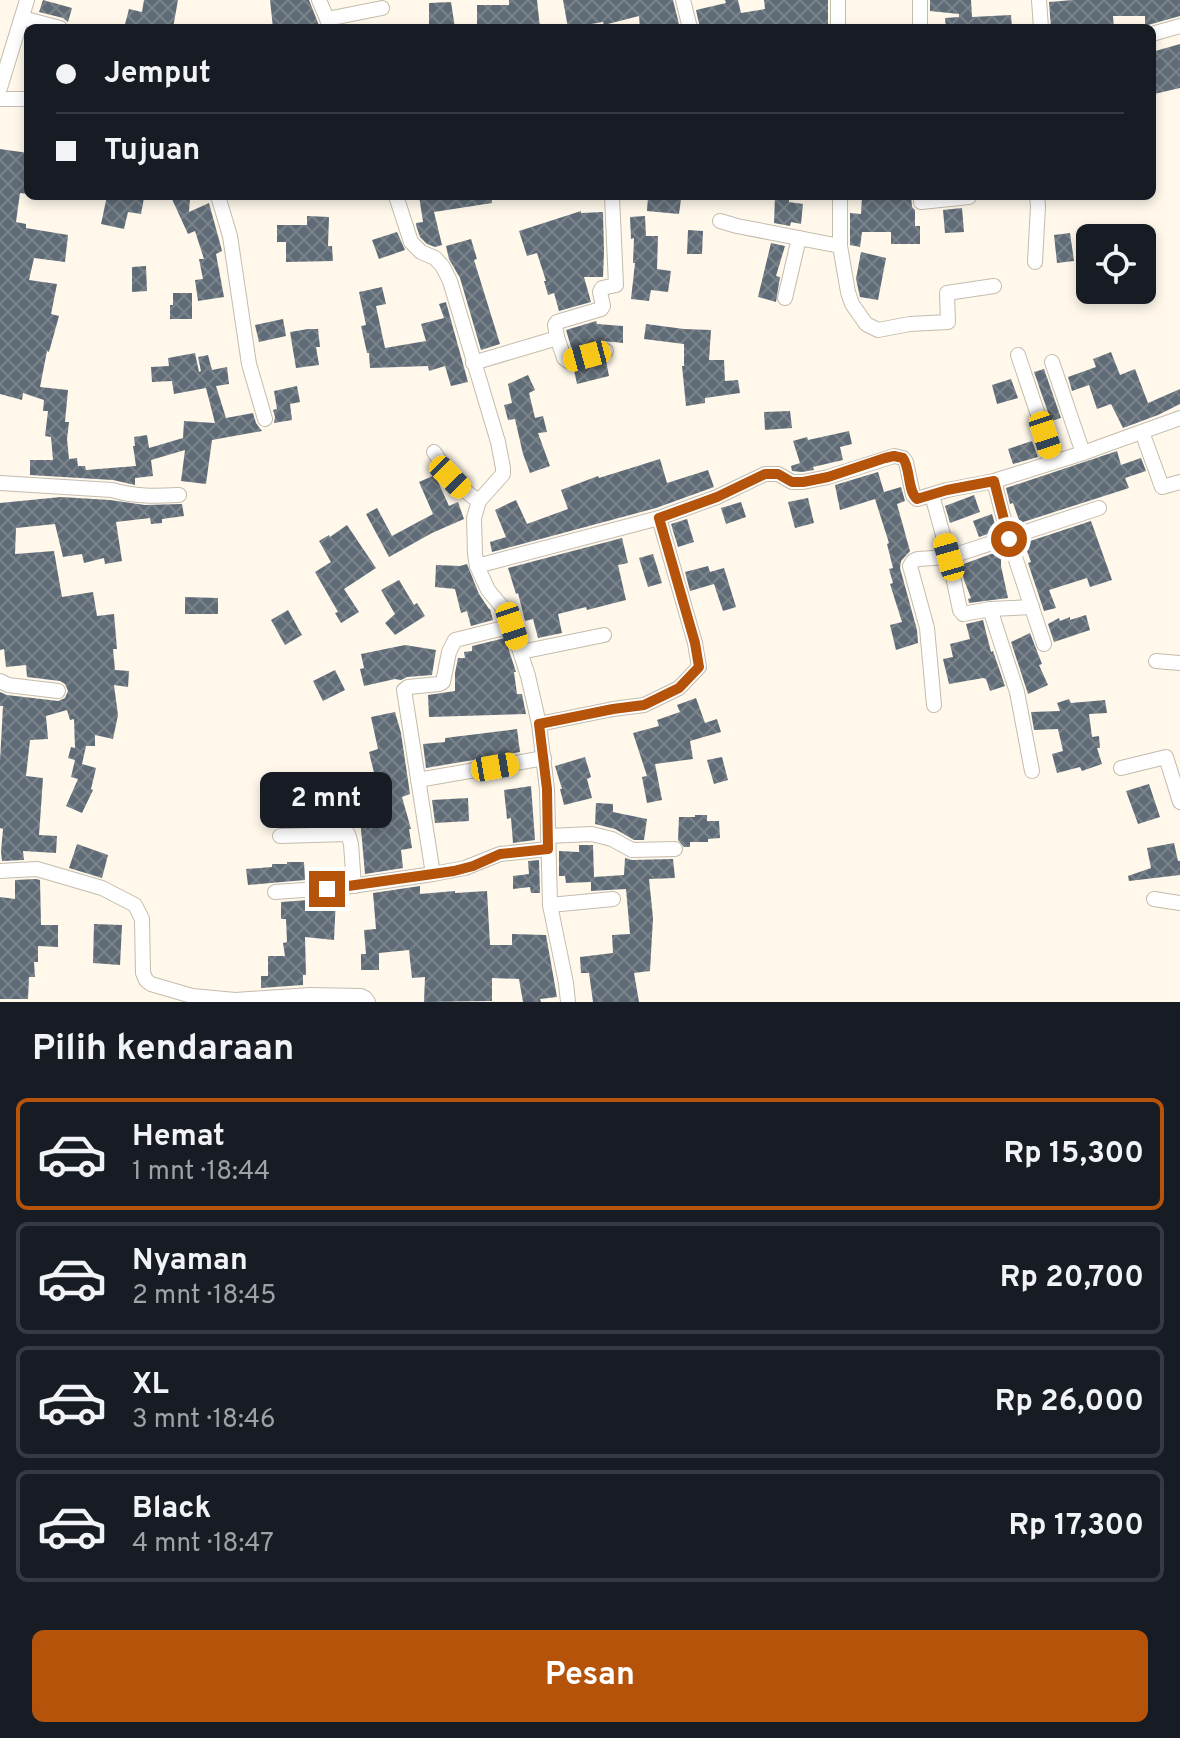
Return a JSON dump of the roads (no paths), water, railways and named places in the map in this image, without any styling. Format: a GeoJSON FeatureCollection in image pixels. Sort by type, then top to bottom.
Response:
{"type":"FeatureCollection","features":[{"type":"Feature","properties":{"kind":"street"},"geometry":{"type":"LineString","coordinates":[[0,88],[27,0]]}},
{"type":"Feature","properties":{"kind":"street"},"geometry":{"type":"LineString","coordinates":[[319,0],[329,24],[382,8]]}},
{"type":"Feature","properties":{"kind":"street"},"geometry":{"type":"LineString","coordinates":[[683,0],[689,24]]}},
{"type":"Feature","properties":{"kind":"street"},"geometry":{"type":"LineString","coordinates":[[838,0],[838,24]]}},
{"type":"Feature","properties":{"kind":"street"},"geometry":{"type":"LineString","coordinates":[[920,0],[920,24]]}},
{"type":"Feature","properties":{"kind":"street"},"geometry":{"type":"LineString","coordinates":[[1039,0],[1041,24]]}},
{"type":"Feature","properties":{"kind":"street"},"geometry":{"type":"LineString","coordinates":[[22,18],[45,24]]}},
{"type":"Feature","properties":{"kind":"street"},"geometry":{"type":"LineString","coordinates":[[1156,33],[1180,26]]}},
{"type":"Feature","properties":{"kind":"street"},"geometry":{"type":"LineString","coordinates":[[0,99],[24,99]]}},
{"type":"Feature","properties":{"kind":"street"},"geometry":{"type":"LineString","coordinates":[[219,200],[230,236],[249,364],[265,419]]}},
{"type":"Feature","properties":{"kind":"street"},"geometry":{"type":"LineString","coordinates":[[397,200],[411,242],[421,252],[435,258],[450,281],[498,442],[503,468],[500,479],[479,501],[473,538],[477,566],[488,590],[502,605],[512,626],[539,724],[544,758],[550,905],[568,1002]]}},
{"type":"Feature","properties":{"kind":"street"},"geometry":{"type":"LineString","coordinates":[[606,351],[568,361],[564,358],[555,325],[601,309],[602,288],[616,285],[612,200]]}},
{"type":"Feature","properties":{"kind":"street"},"geometry":{"type":"LineString","coordinates":[[840,200],[840,246],[852,304],[866,324],[878,330],[948,322],[947,293],[994,286]]}},
{"type":"Feature","properties":{"kind":"street"},"geometry":{"type":"LineString","coordinates":[[921,203],[945,200]]}},
{"type":"Feature","properties":{"kind":"street"},"geometry":{"type":"LineString","coordinates":[[1035,262],[1037,200]]}},
{"type":"Feature","properties":{"kind":"street"},"geometry":{"type":"LineString","coordinates":[[720,221],[840,246]]}},
{"type":"Feature","properties":{"kind":"street"},"geometry":{"type":"LineString","coordinates":[[785,298],[799,238]]}},
{"type":"Feature","properties":{"kind":"street"},"geometry":{"type":"LineString","coordinates":[[473,363],[557,337]]}},
{"type":"Feature","properties":{"kind":"street"},"geometry":{"type":"LineString","coordinates":[[1018,355],[1054,462]]}},
{"type":"Feature","properties":{"kind":"street"},"geometry":{"type":"LineString","coordinates":[[1052,362],[1083,453]]}},
{"type":"Feature","properties":{"kind":"street"},"geometry":{"type":"LineString","coordinates":[[477,566],[659,518],[717,497],[765,474],[778,474],[792,482],[803,482],[894,456],[906,462],[917,499],[994,481],[1180,418]]}},
{"type":"Feature","properties":{"kind":"street"},"geometry":{"type":"LineString","coordinates":[[1142,432],[1163,493],[1180,482]]}},
{"type":"Feature","properties":{"kind":"street"},"geometry":{"type":"LineString","coordinates":[[434,452],[450,477],[479,501]]}},
{"type":"Feature","properties":{"kind":"street"},"geometry":{"type":"LineString","coordinates":[[994,481],[1009,539],[1044,644]]}},
{"type":"Feature","properties":{"kind":"street"},"geometry":{"type":"LineString","coordinates":[[0,483],[112,490],[150,497],[179,495]]}},
{"type":"Feature","properties":{"kind":"street"},"geometry":{"type":"LineString","coordinates":[[932,495],[963,614],[1032,607]]}},
{"type":"Feature","properties":{"kind":"street"},"geometry":{"type":"LineString","coordinates":[[934,705],[927,628],[911,563],[918,559],[949,557],[1099,508]]}},
{"type":"Feature","properties":{"kind":"street"},"geometry":{"type":"LineString","coordinates":[[539,724],[644,705],[679,688],[699,667],[659,518]]}},
{"type":"Feature","properties":{"kind":"street"},"geometry":{"type":"LineString","coordinates":[[990,609],[1017,692],[1032,771]]}},
{"type":"Feature","properties":{"kind":"street"},"geometry":{"type":"LineString","coordinates":[[433,874],[406,688],[443,682],[449,652],[455,640],[512,626]]}},
{"type":"Feature","properties":{"kind":"street"},"geometry":{"type":"LineString","coordinates":[[521,652],[604,635]]}},
{"type":"Feature","properties":{"kind":"street"},"geometry":{"type":"LineString","coordinates":[[1156,661],[1180,663]]}},
{"type":"Feature","properties":{"kind":"street"},"geometry":{"type":"LineString","coordinates":[[0,681],[8,685],[58,691]]}},
{"type":"Feature","properties":{"kind":"street"},"geometry":{"type":"LineString","coordinates":[[1121,768],[1173,756],[1180,802]]}},
{"type":"Feature","properties":{"kind":"street"},"geometry":{"type":"LineString","coordinates":[[418,780],[544,758]]}},
{"type":"Feature","properties":{"kind":"street"},"geometry":{"type":"LineString","coordinates":[[280,836],[348,834],[354,886]]}},
{"type":"Feature","properties":{"kind":"street"},"geometry":{"type":"LineString","coordinates":[[275,892],[354,886],[433,874],[465,868],[500,854],[592,834],[612,839],[632,850],[675,849]]}},
{"type":"Feature","properties":{"kind":"street"},"geometry":{"type":"LineString","coordinates":[[0,871],[37,869],[102,888],[135,905],[142,919],[143,973],[151,984],[167,990],[235,1000],[310,995],[361,996],[368,1002]]}},
{"type":"Feature","properties":{"kind":"street"},"geometry":{"type":"LineString","coordinates":[[550,905],[613,899]]}},
{"type":"Feature","properties":{"kind":"street"},"geometry":{"type":"LineString","coordinates":[[1154,899],[1180,903]]}}]}
